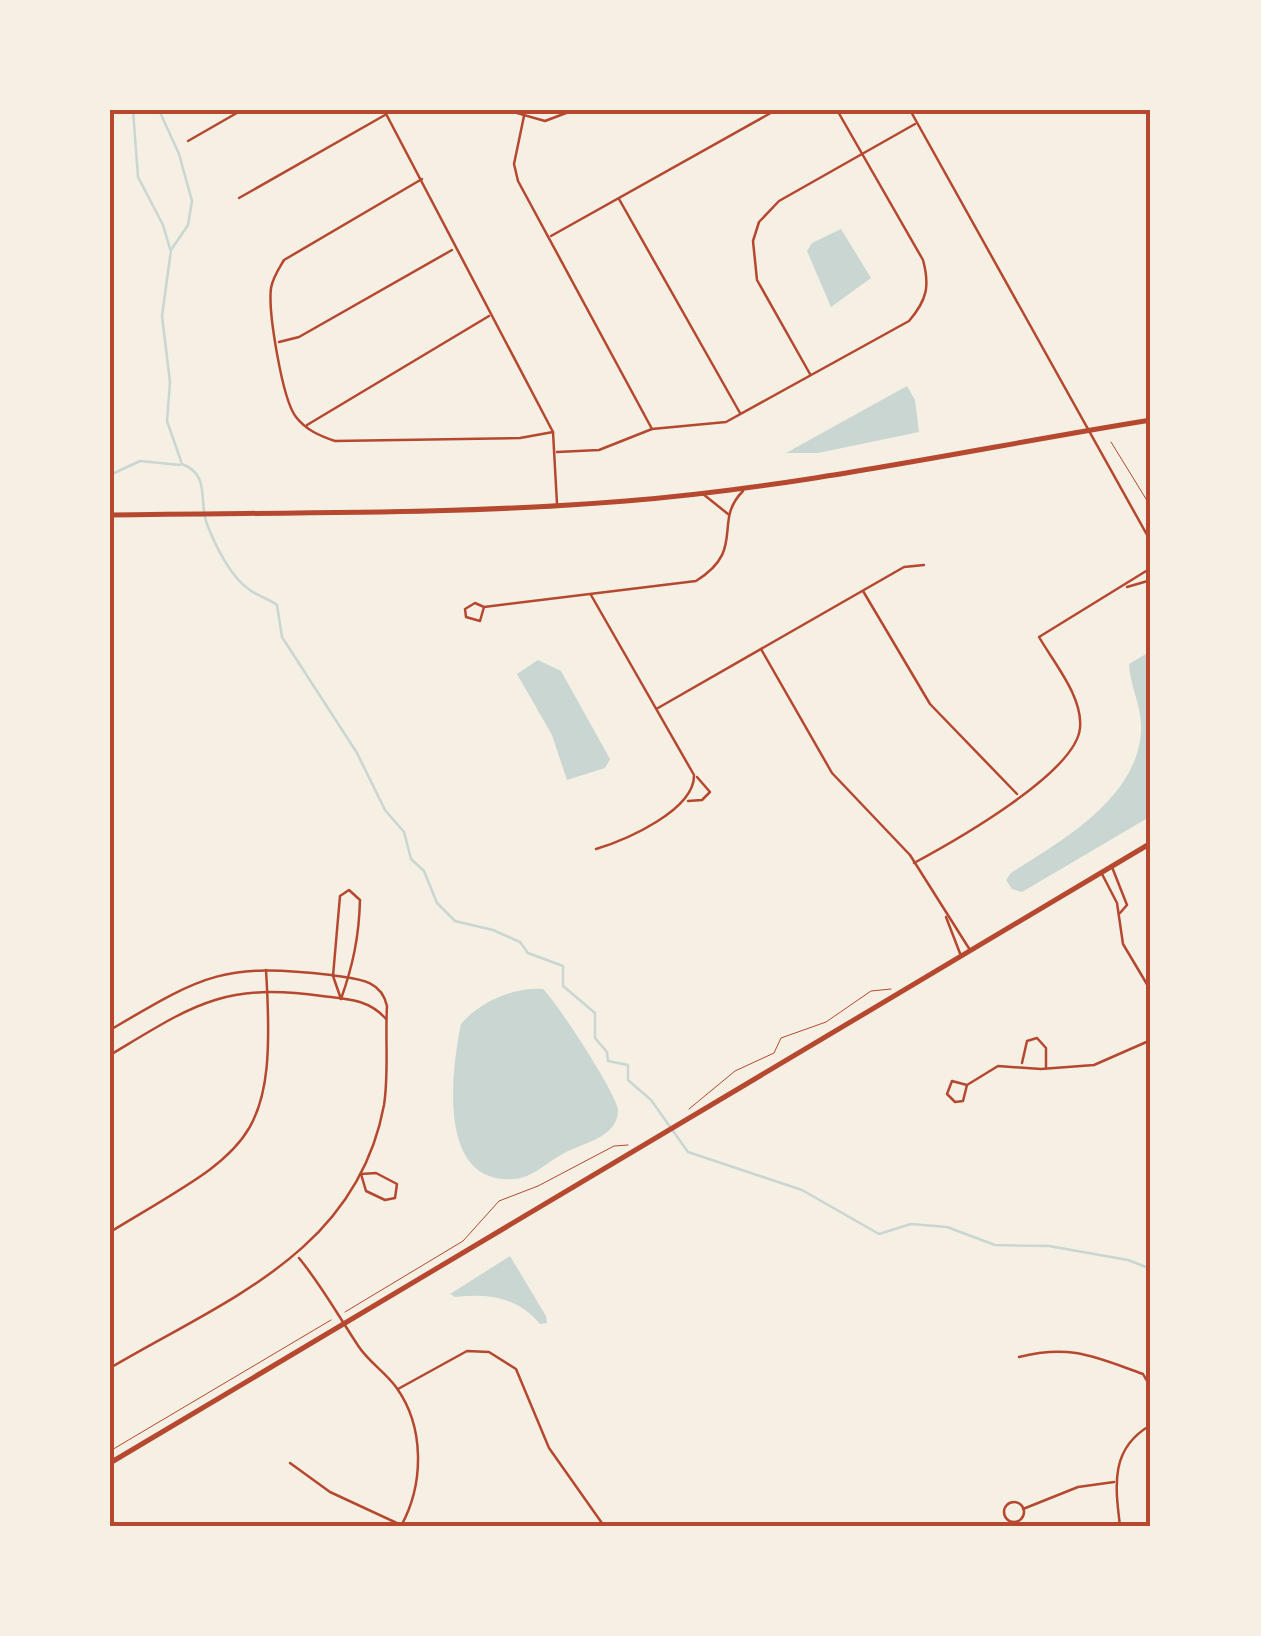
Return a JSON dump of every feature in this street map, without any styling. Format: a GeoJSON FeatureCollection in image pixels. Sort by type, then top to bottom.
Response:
{"type":"FeatureCollection","features":[{"type":"Feature","properties":{"kind":"main road"},"geometry":{"type":"LineString","coordinates":[[110,514],[557,506],[748,487],[1151,420]]}},
{"type":"Feature","properties":{"kind":"main road"},"geometry":{"type":"LineString","coordinates":[[110,1463],[1151,843]]}},
{"type":"Feature","properties":{"kind":"street"},"geometry":{"type":"LineString","coordinates":[[188,141],[242,110]]}},
{"type":"Feature","properties":{"kind":"street"},"geometry":{"type":"LineString","coordinates":[[506,110],[556,120],[574,110]]}},
{"type":"Feature","properties":{"kind":"street"},"geometry":{"type":"LineString","coordinates":[[549,237],[776,110]]}},
{"type":"Feature","properties":{"kind":"street"},"geometry":{"type":"LineString","coordinates":[[557,452],[599,450],[652,429],[726,422],[909,321],[926,296],[923,260],[838,110]]}},
{"type":"Feature","properties":{"kind":"street"},"geometry":{"type":"LineString","coordinates":[[910,110],[1151,542]]}},
{"type":"Feature","properties":{"kind":"street"},"geometry":{"type":"LineString","coordinates":[[239,198],[385,112],[553,432],[557,506]]}},
{"type":"Feature","properties":{"kind":"street"},"geometry":{"type":"LineString","coordinates":[[524,116],[514,164],[518,180],[652,429]]}},
{"type":"Feature","properties":{"kind":"street"},"geometry":{"type":"LineString","coordinates":[[811,375],[757,280],[753,241],[760,222],[779,201],[918,123]]}},
{"type":"Feature","properties":{"kind":"street"},"geometry":{"type":"LineString","coordinates":[[422,180],[284,260],[270,293],[288,404],[304,426],[335,442],[520,438],[553,432]]}},
{"type":"Feature","properties":{"kind":"street"},"geometry":{"type":"LineString","coordinates":[[619,199],[740,414]]}},
{"type":"Feature","properties":{"kind":"street"},"geometry":{"type":"LineString","coordinates":[[278,343],[299,337],[454,248]]}},
{"type":"Feature","properties":{"kind":"street"},"geometry":{"type":"LineString","coordinates":[[304,426],[490,315]]}},
{"type":"Feature","properties":{"kind":"street"},"geometry":{"type":"LineString","coordinates":[[484,607],[696,580],[710,572],[726,550],[728,515],[748,487]]}},
{"type":"Feature","properties":{"kind":"street"},"geometry":{"type":"LineString","coordinates":[[700,493],[716,500],[728,515]]}},
{"type":"Feature","properties":{"kind":"street"},"geometry":{"type":"LineString","coordinates":[[657,709],[904,567],[924,565]]}},
{"type":"Feature","properties":{"kind":"street"},"geometry":{"type":"LineString","coordinates":[[914,863],[966,835],[1062,764],[1080,731],[1074,698],[1039,637],[1126,587],[1151,568]]}},
{"type":"Feature","properties":{"kind":"street"},"geometry":{"type":"LineString","coordinates":[[1126,587],[1151,580]]}},
{"type":"Feature","properties":{"kind":"street"},"geometry":{"type":"LineString","coordinates":[[863,590],[930,704],[1018,795]]}},
{"type":"Feature","properties":{"kind":"street"},"geometry":{"type":"LineString","coordinates":[[590,592],[694,775],[710,792],[702,800],[686,801],[616,843],[596,849]]}},
{"type":"Feature","properties":{"kind":"street"},"geometry":{"type":"LineString","coordinates":[[762,649],[832,773],[914,863],[971,951]]}},
{"type":"Feature","properties":{"kind":"street"},"geometry":{"type":"LineString","coordinates":[[686,801],[694,775]]}},
{"type":"Feature","properties":{"kind":"street"},"geometry":{"type":"LineString","coordinates":[[1112,866],[1126,906],[1120,915]]}},
{"type":"Feature","properties":{"kind":"street"},"geometry":{"type":"LineString","coordinates":[[1101,873],[1120,915],[1123,944],[1151,991]]}},
{"type":"Feature","properties":{"kind":"street"},"geometry":{"type":"LineString","coordinates":[[349,890],[360,900],[354,970],[340,999],[333,976],[340,896],[349,890]]}},
{"type":"Feature","properties":{"kind":"street"},"geometry":{"type":"LineString","coordinates":[[946,916],[962,956]]}},
{"type":"Feature","properties":{"kind":"street"},"geometry":{"type":"LineString","coordinates":[[110,1232],[220,1165],[247,1136],[264,1094],[265,967]]}},
{"type":"Feature","properties":{"kind":"street"},"geometry":{"type":"LineString","coordinates":[[110,1030],[187,985],[265,967],[348,978],[381,990],[386,1019],[384,1100],[361,1174],[342,1207],[297,1256],[110,1368]]}},
{"type":"Feature","properties":{"kind":"street"},"geometry":{"type":"LineString","coordinates":[[110,1055],[198,1004],[237,992],[267,989],[370,1004],[386,1019]]}},
{"type":"Feature","properties":{"kind":"street"},"geometry":{"type":"LineString","coordinates":[[1022,1066],[1024,1046],[1037,1038],[1046,1048],[1046,1069]]}},
{"type":"Feature","properties":{"kind":"street"},"geometry":{"type":"LineString","coordinates":[[968,1085],[952,1080],[946,1090],[948,1098],[963,1100],[968,1085],[998,1066],[1046,1069],[1094,1065],[1151,1040]]}},
{"type":"Feature","properties":{"kind":"street"},"geometry":{"type":"LineString","coordinates":[[376,1173],[395,1182],[398,1194],[389,1201],[366,1191],[361,1174],[376,1173]]}},
{"type":"Feature","properties":{"kind":"street"},"geometry":{"type":"LineString","coordinates":[[290,1462],[330,1492],[402,1526],[418,1476],[417,1443],[398,1389],[361,1350],[297,1256]]}},
{"type":"Feature","properties":{"kind":"street"},"geometry":{"type":"LineString","coordinates":[[1019,1357],[1053,1348],[1084,1352],[1143,1374],[1151,1388]]}},
{"type":"Feature","properties":{"kind":"street"},"geometry":{"type":"LineString","coordinates":[[398,1389],[467,1350],[490,1352],[516,1369],[549,1448],[604,1526]]}},
{"type":"Feature","properties":{"kind":"street"},"geometry":{"type":"LineString","coordinates":[[1120,1526],[1116,1482],[1125,1446],[1151,1425]]}},
{"type":"Feature","properties":{"kind":"street"},"geometry":{"type":"LineString","coordinates":[[1023,1509],[1078,1488],[1116,1482]]}},
{"type":"Feature","properties":{"kind":"path"},"geometry":{"type":"LineString","coordinates":[[1111,442],[1151,507]]}},
{"type":"Feature","properties":{"kind":"path"},"geometry":{"type":"LineString","coordinates":[[680,1117],[735,1071],[774,1054],[781,1038],[826,1022],[871,991],[891,990]]}},
{"type":"Feature","properties":{"kind":"path"},"geometry":{"type":"LineString","coordinates":[[110,1451],[463,1241],[498,1201],[538,1186],[614,1146],[640,1141]]}},
{"type":"Feature","properties":{"kind":"shaded area"},"geometry":{"type":"Polygon","coordinates":[[[841,229],[871,278],[831,307],[807,251],[812,243],[841,229]]]}},
{"type":"Feature","properties":{"kind":"shaded area"},"geometry":{"type":"Polygon","coordinates":[[[907,386],[915,400],[919,432],[818,453],[786,453],[907,386]]]}},
{"type":"Feature","properties":{"kind":"shaded area"},"geometry":{"type":"Polygon","coordinates":[[[1151,651],[1151,816],[1022,892],[1012,889],[1006,880],[1011,873],[1093,816],[1126,778],[1141,733],[1129,664],[1151,651]]]}},
{"type":"Feature","properties":{"kind":"shaded area"},"geometry":{"type":"Polygon","coordinates":[[[538,660],[561,671],[610,759],[605,768],[567,780],[552,735],[517,674],[538,660]]]}},
{"type":"Feature","properties":{"kind":"shaded area"},"geometry":{"type":"Polygon","coordinates":[[[543,989],[609,1088],[618,1111],[616,1120],[605,1134],[527,1176],[489,1176],[472,1164],[461,1145],[455,1122],[454,1069],[461,1024],[498,998],[543,989]]]}},
{"type":"Feature","properties":{"kind":"shaded area"},"geometry":{"type":"Polygon","coordinates":[[[510,1256],[547,1323],[540,1324],[522,1308],[502,1299],[450,1294],[510,1256]]]}},
{"type":"Feature","properties":{"kind":"waterway"},"geometry":{"type":"LineString","coordinates":[[133,110],[138,177],[163,225],[170,249]]}},
{"type":"Feature","properties":{"kind":"waterway"},"geometry":{"type":"LineString","coordinates":[[159,110],[179,154],[192,201],[188,225],[171,250],[162,316],[170,382],[167,421],[182,464],[200,481],[207,524],[224,560],[243,585],[277,605],[282,637],[357,753],[385,810],[404,832],[411,859],[424,871],[437,903],[455,921],[493,930],[520,942],[528,953],[563,966],[563,986],[595,1013],[595,1038],[607,1052],[608,1061],[628,1065],[628,1080],[651,1100],[688,1152],[802,1190],[879,1234],[911,1224],[947,1227],[995,1245],[1049,1246],[1128,1260],[1151,1269]]}},
{"type":"Feature","properties":{"kind":"waterway"},"geometry":{"type":"LineString","coordinates":[[110,475],[140,461],[180,465]]}}]}
